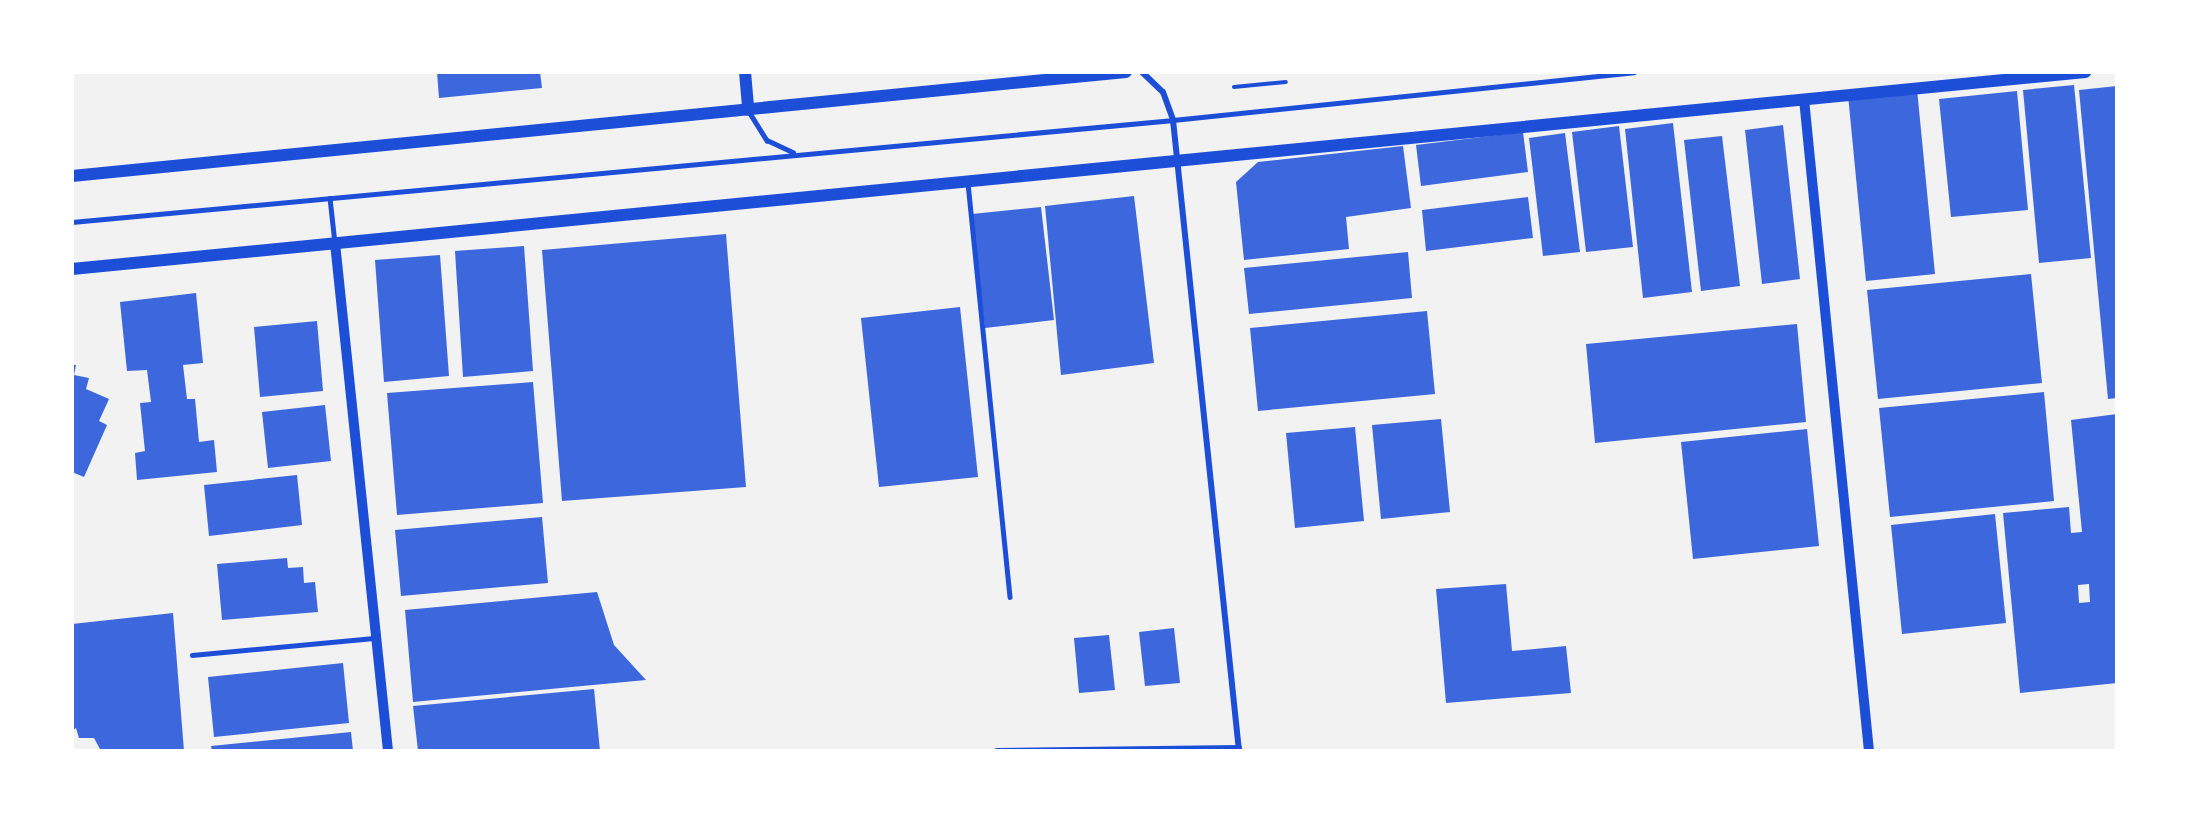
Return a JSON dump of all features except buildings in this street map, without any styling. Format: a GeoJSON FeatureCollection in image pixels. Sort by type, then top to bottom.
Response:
{"type":"FeatureCollection","features":[{"type":"Feature","properties":{"kind":"main road"},"geometry":{"type":"LineString","coordinates":[[745,72],[748,110]]}},
{"type":"Feature","properties":{"kind":"main road"},"geometry":{"type":"LineString","coordinates":[[72,176],[1126,72]]}},
{"type":"Feature","properties":{"kind":"main road"},"geometry":{"type":"LineString","coordinates":[[72,269],[2085,72]]}},
{"type":"Feature","properties":{"kind":"street"},"geometry":{"type":"LineString","coordinates":[[997,751],[1239,750],[1173,120],[1163,92],[1142,72]]}},
{"type":"Feature","properties":{"kind":"street"},"geometry":{"type":"LineString","coordinates":[[1804,99],[1869,751]]}},
{"type":"Feature","properties":{"kind":"street"},"geometry":{"type":"LineString","coordinates":[[334,243],[388,751]]}},
{"type":"Feature","properties":{"kind":"lane"},"geometry":{"type":"LineString","coordinates":[[72,222],[1173,120],[1634,72]]}},
{"type":"Feature","properties":{"kind":"lane"},"geometry":{"type":"LineString","coordinates":[[748,110],[767,140],[795,154]]}},
{"type":"Feature","properties":{"kind":"lane"},"geometry":{"type":"LineString","coordinates":[[967,181],[1010,597]]}},
{"type":"Feature","properties":{"kind":"lane"},"geometry":{"type":"LineString","coordinates":[[330,198],[334,243]]}},
{"type":"Feature","properties":{"kind":"lane"},"geometry":{"type":"LineString","coordinates":[[192,655],[376,638]]}},
{"type":"Feature","properties":{"kind":"path"},"geometry":{"type":"LineString","coordinates":[[1234,87],[1286,82]]}}]}
